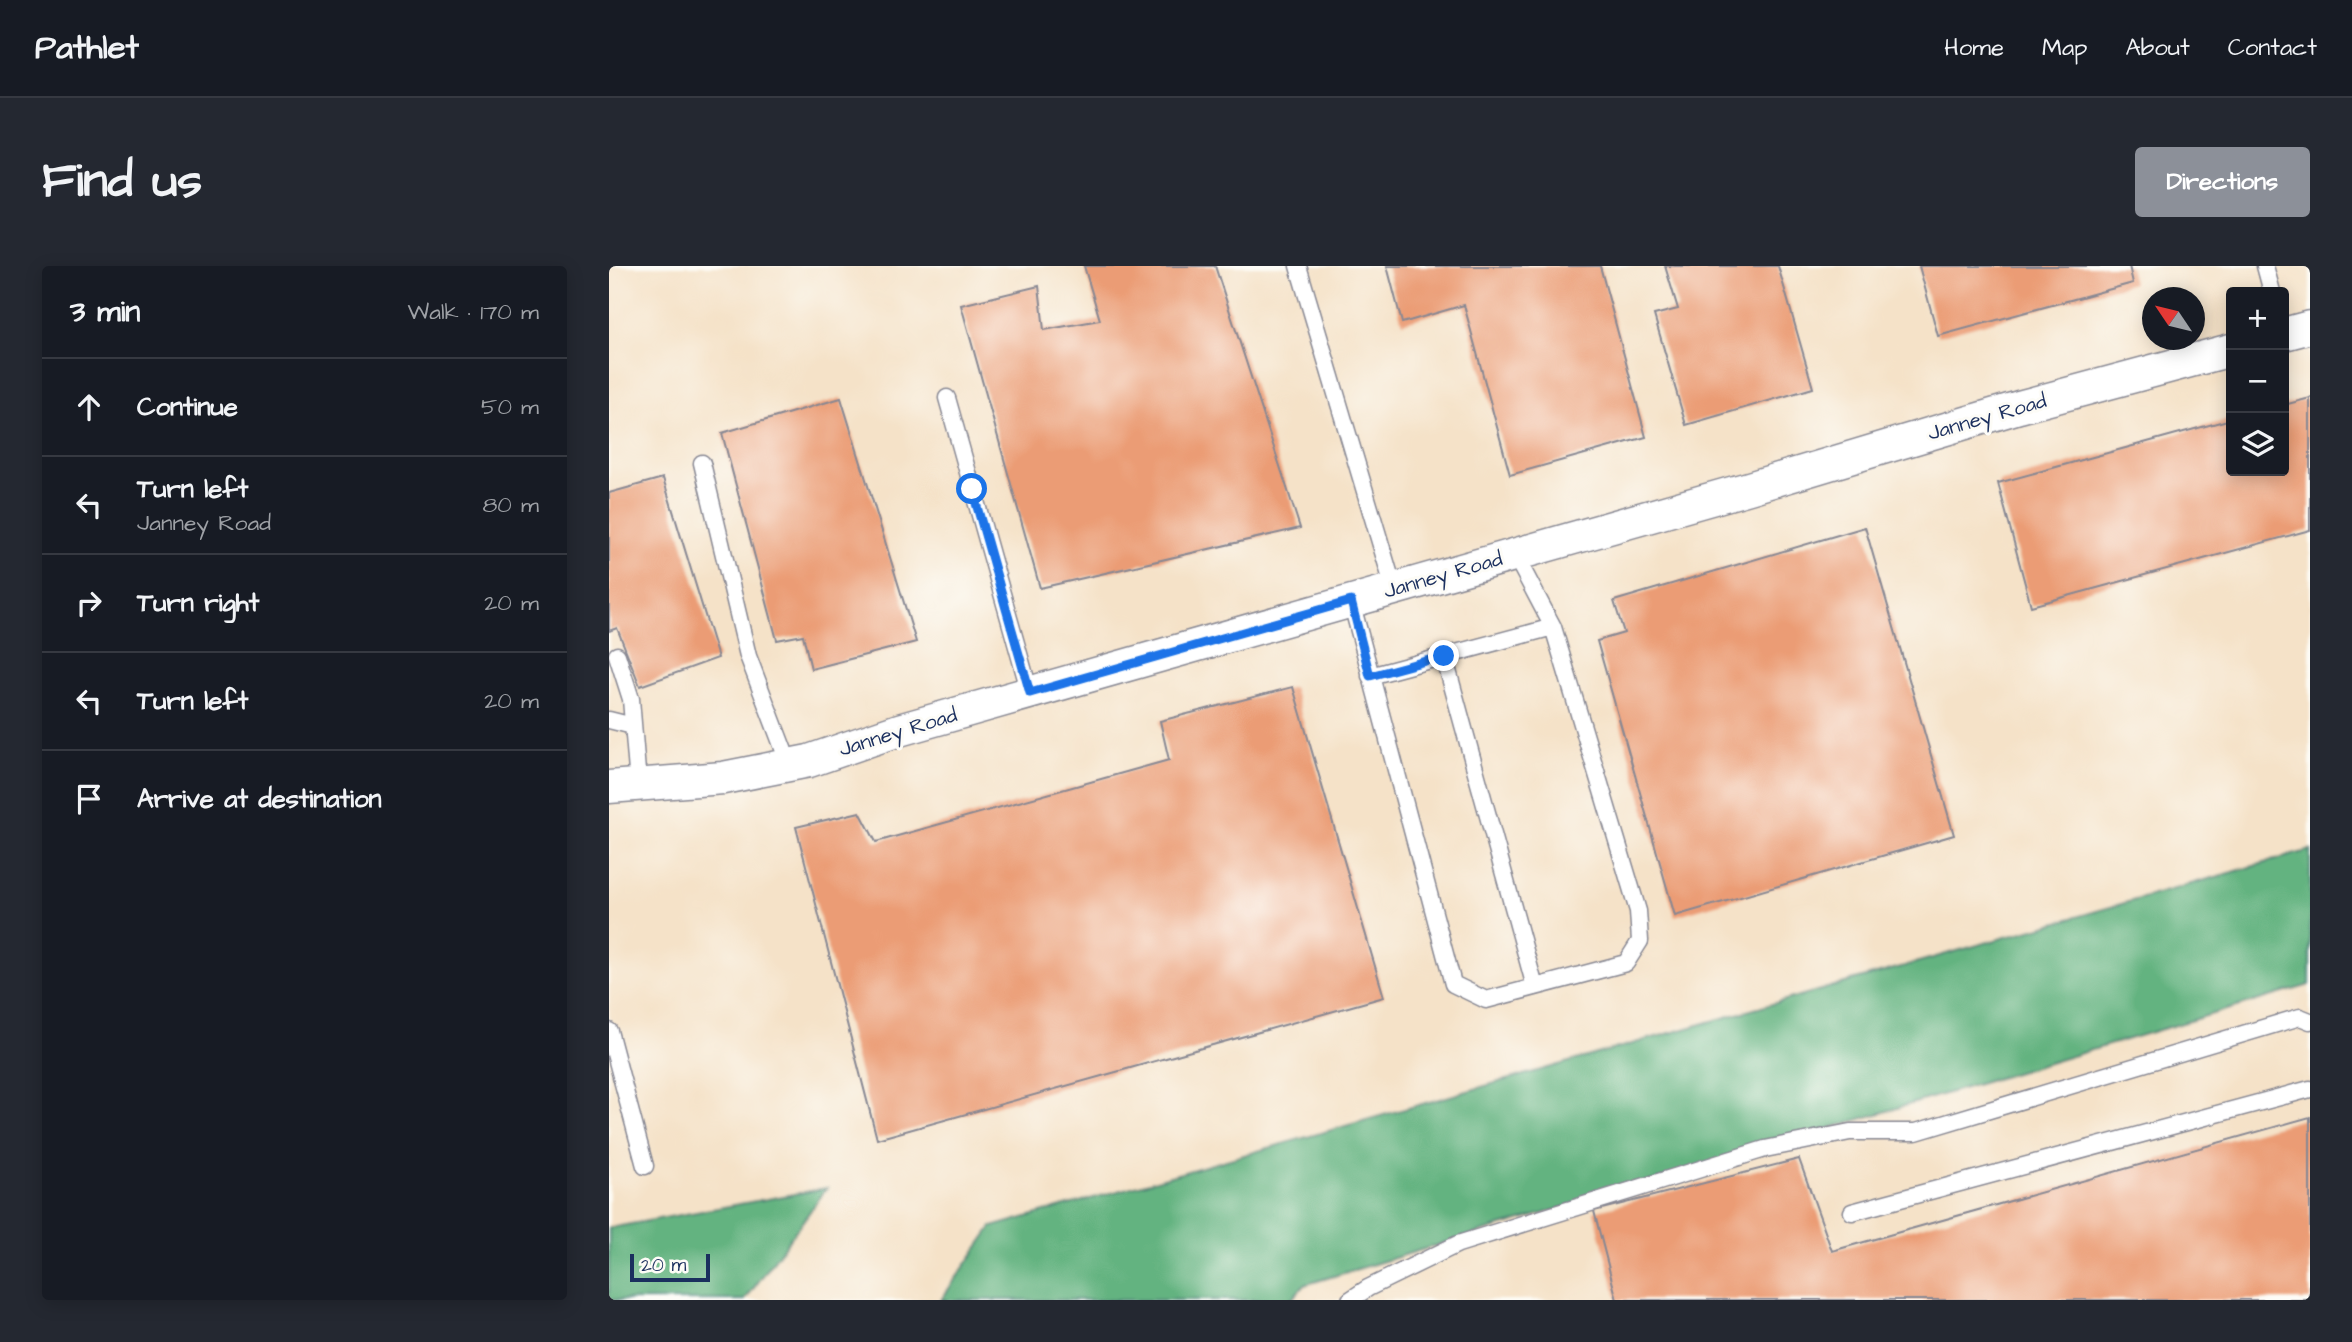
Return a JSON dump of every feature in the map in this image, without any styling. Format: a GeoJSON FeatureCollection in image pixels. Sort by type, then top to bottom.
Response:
{"type":"FeatureCollection","features":[{"type":"Feature","properties":{"kind":"street"},"geometry":{"type":"LineString","coordinates":[[2289,333],[2310,327]]}},
{"type":"Feature","properties":{"kind":"street","name":"Janney Road"},"geometry":{"type":"LineString","coordinates":[[623,786],[723,778],[809,761],[899,730],[1749,488],[2019,407],[2226,351]]}},
{"type":"Feature","properties":{"kind":"lane"},"geometry":{"type":"LineString","coordinates":[[1298,266],[1394,589]]}},
{"type":"Feature","properties":{"kind":"lane"},"geometry":{"type":"LineString","coordinates":[[2266,266],[2271,287]]}},
{"type":"Feature","properties":{"kind":"lane"},"geometry":{"type":"LineString","coordinates":[[947,398],[1030,693]]}},
{"type":"Feature","properties":{"kind":"lane"},"geometry":{"type":"LineString","coordinates":[[702,463],[748,656],[789,764]]}},
{"type":"Feature","properties":{"kind":"lane"},"geometry":{"type":"LineString","coordinates":[[1351,601],[1453,984],[1486,1000],[1626,963],[1640,941],[1638,911],[1553,627],[1515,555]]}},
{"type":"Feature","properties":{"kind":"lane"},"geometry":{"type":"LineString","coordinates":[[1370,676],[1553,627]]}},
{"type":"Feature","properties":{"kind":"lane"},"geometry":{"type":"LineString","coordinates":[[617,655],[631,699],[633,726],[623,786]]}},
{"type":"Feature","properties":{"kind":"lane"},"geometry":{"type":"LineString","coordinates":[[1444,656],[1535,987]]}},
{"type":"Feature","properties":{"kind":"lane"},"geometry":{"type":"LineString","coordinates":[[609,720],[633,726]]}},
{"type":"Feature","properties":{"kind":"lane"},"geometry":{"type":"LineString","coordinates":[[1350,1300],[1368,1288],[1458,1244],[1765,1149],[1850,1132],[1916,1132],[2300,1017],[2310,1021]]}},
{"type":"Feature","properties":{"kind":"lane"},"geometry":{"type":"LineString","coordinates":[[609,1031],[645,1166]]}},
{"type":"Feature","properties":{"kind":"lane"},"geometry":{"type":"LineString","coordinates":[[1852,1212],[2310,1089]]}},
{"type":"Feature","properties":{"kind":"green space"},"geometry":{"type":"Polygon","coordinates":[[[2310,850],[2310,985],[1304,1285],[1291,1300],[941,1300],[992,1227],[2310,850]]]}},
{"type":"Feature","properties":{"kind":"green space"},"geometry":{"type":"Polygon","coordinates":[[[827,1188],[745,1300],[609,1300],[609,1228],[827,1188]]]}},
{"type":"Feature","properties":{"kind":"building"},"geometry":{"type":"Polygon","coordinates":[[[1084,266],[1215,266],[1300,528],[1040,588],[961,305],[1039,286],[1044,330],[1100,320],[1084,266]]]}},
{"type":"Feature","properties":{"kind":"building"},"geometry":{"type":"Polygon","coordinates":[[[1387,266],[1600,266],[1646,437],[1510,475],[1464,305],[1402,323],[1387,266]]]}},
{"type":"Feature","properties":{"kind":"building"},"geometry":{"type":"Polygon","coordinates":[[[1665,266],[1778,266],[1813,388],[1686,425],[1654,315],[1678,309],[1665,266]]]}},
{"type":"Feature","properties":{"kind":"building"},"geometry":{"type":"Polygon","coordinates":[[[1919,266],[2129,266],[2133,283],[1938,336],[1919,266]]]}},
{"type":"Feature","properties":{"kind":"building"},"geometry":{"type":"Polygon","coordinates":[[[841,398],[916,642],[811,669],[803,635],[777,640],[722,433],[841,398]]]}},
{"type":"Feature","properties":{"kind":"building"},"geometry":{"type":"Polygon","coordinates":[[[2310,398],[2310,530],[2031,606],[1998,483],[2226,420],[2226,476],[2289,476],[2289,404],[2310,398]]]}},
{"type":"Feature","properties":{"kind":"building"},"geometry":{"type":"Polygon","coordinates":[[[663,478],[718,658],[640,686],[617,628],[609,631],[609,493],[663,478]]]}},
{"type":"Feature","properties":{"kind":"building"},"geometry":{"type":"Polygon","coordinates":[[[1865,527],[1954,835],[1675,916],[1597,641],[1624,633],[1614,601],[1865,527]]]}},
{"type":"Feature","properties":{"kind":"building"},"geometry":{"type":"Polygon","coordinates":[[[1293,687],[1384,997],[877,1139],[796,827],[860,812],[876,842],[1169,760],[1160,721],[1293,687]]]}},
{"type":"Feature","properties":{"kind":"building"},"geometry":{"type":"Polygon","coordinates":[[[2310,1117],[2310,1300],[1617,1300],[1594,1211],[1799,1159],[1832,1251],[2310,1117]]]}},
{"type":"Feature","properties":{"kind":"route"},"geometry":{"type":"LineString","coordinates":[[972,489],[1030,693],[1351,601],[1370,676],[1444,656]]}}]}
